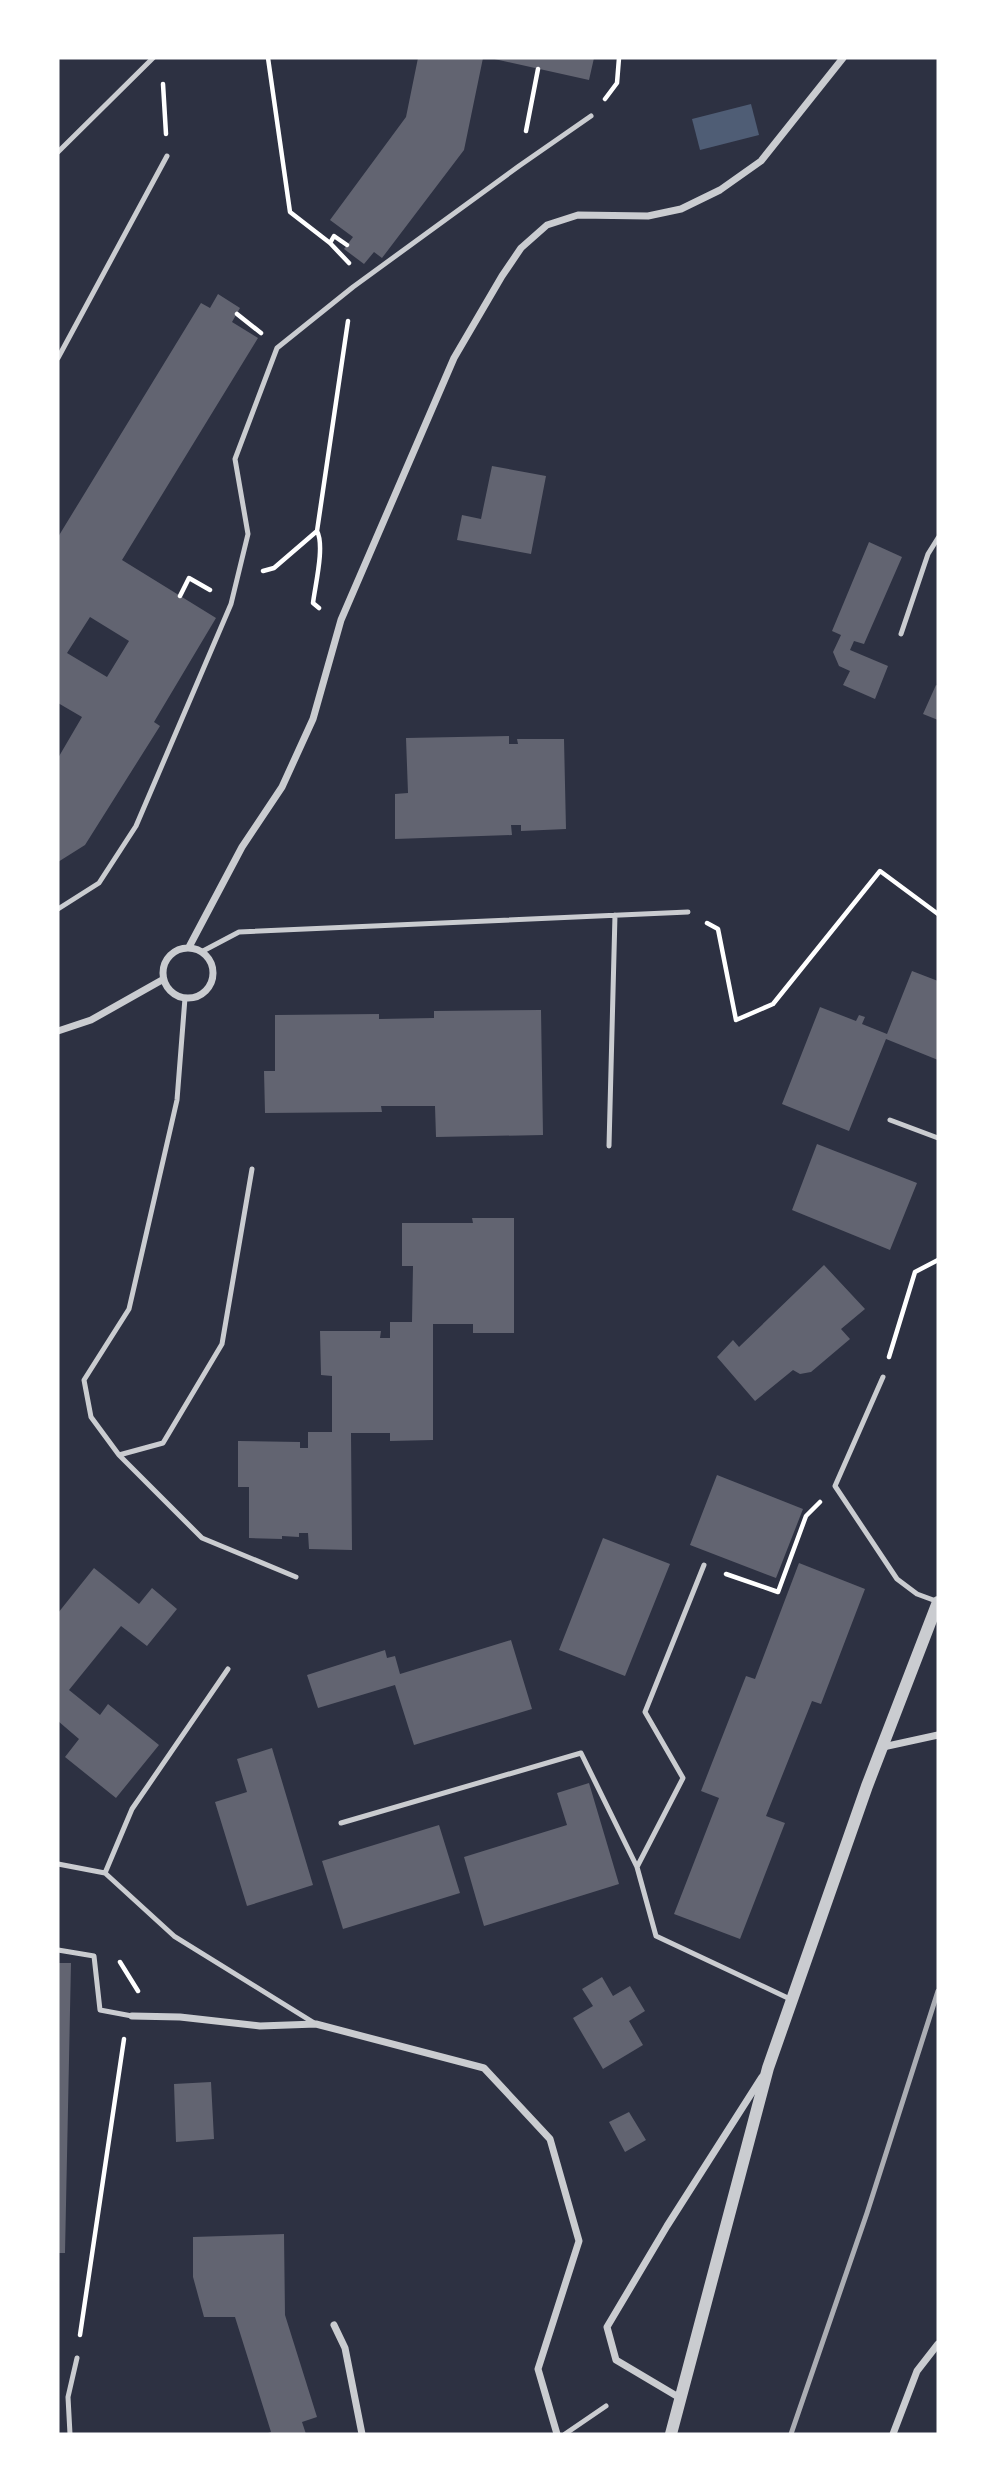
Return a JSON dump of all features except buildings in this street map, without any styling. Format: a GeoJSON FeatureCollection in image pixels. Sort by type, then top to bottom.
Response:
{"type":"FeatureCollection","features":[{"type":"Feature","properties":{"kind":"street"},"geometry":{"type":"LineString","coordinates":[[188,947],[242,847],[282,787],[313,719],[341,620],[454,358],[502,275],[521,248],[547,225],[578,215],[648,216],[681,209],[720,190],[761,160],[843,58]]}},
{"type":"Feature","properties":{"kind":"street"},"geometry":{"type":"LineString","coordinates":[[188,947],[203,951],[211,961],[213,975],[210,988],[199,996],[185,999],[173,995],[162,980],[162,967],[169,954],[179,948],[188,947]]}},
{"type":"Feature","properties":{"kind":"street"},"geometry":{"type":"LineString","coordinates":[[58,1031],[91,1020],[162,980]]}},
{"type":"Feature","properties":{"kind":"street"},"geometry":{"type":"LineString","coordinates":[[671,2434],[768,2068],[790,1999],[938,1602]]}},
{"type":"Feature","properties":{"kind":"street"},"geometry":{"type":"LineString","coordinates":[[883,1747],[938,1735]]}},
{"type":"Feature","properties":{"kind":"street"},"geometry":{"type":"LineString","coordinates":[[132,2015],[180,2017],[260,2026],[316,2024],[484,2068],[550,2140],[579,2241],[538,2370],[557,2434]]}},
{"type":"Feature","properties":{"kind":"street"},"geometry":{"type":"LineString","coordinates":[[680,2398],[615,2360],[607,2327],[667,2226],[768,2068]]}},
{"type":"Feature","properties":{"kind":"street"},"geometry":{"type":"LineString","coordinates":[[334,2325],[345,2348],[362,2434]]}},
{"type":"Feature","properties":{"kind":"street"},"geometry":{"type":"LineString","coordinates":[[893,2434],[917,2371],[938,2344]]}},
{"type":"Feature","properties":{"kind":"lane"},"geometry":{"type":"LineString","coordinates":[[58,152],[153,58]]}},
{"type":"Feature","properties":{"kind":"lane"},"geometry":{"type":"LineString","coordinates":[[58,909],[99,883],[136,826],[231,604],[248,534],[235,459],[277,348],[353,287],[591,116]]}},
{"type":"Feature","properties":{"kind":"lane"},"geometry":{"type":"LineString","coordinates":[[58,358],[167,156]]}},
{"type":"Feature","properties":{"kind":"lane"},"geometry":{"type":"LineString","coordinates":[[901,634],[928,554],[938,538]]}},
{"type":"Feature","properties":{"kind":"lane"},"geometry":{"type":"LineString","coordinates":[[203,951],[239,932],[688,912]]}},
{"type":"Feature","properties":{"kind":"lane"},"geometry":{"type":"LineString","coordinates":[[610,1146],[615,915]]}},
{"type":"Feature","properties":{"kind":"lane"},"geometry":{"type":"LineString","coordinates":[[185,999],[177,1100],[129,1309],[84,1380],[91,1417],[120,1455],[202,1538],[296,1577]]}},
{"type":"Feature","properties":{"kind":"lane"},"geometry":{"type":"LineString","coordinates":[[890,1120],[938,1138]]}},
{"type":"Feature","properties":{"kind":"lane"},"geometry":{"type":"LineString","coordinates":[[120,1455],[163,1443],[222,1344],[252,1169]]}},
{"type":"Feature","properties":{"kind":"lane"},"geometry":{"type":"LineString","coordinates":[[883,1377],[835,1486],[897,1578],[917,1594],[938,1602]]}},
{"type":"Feature","properties":{"kind":"lane"},"geometry":{"type":"LineString","coordinates":[[638,1867],[683,1778],[645,1712],[704,1565]]}},
{"type":"Feature","properties":{"kind":"lane"},"geometry":{"type":"LineString","coordinates":[[104,1872],[132,1809],[228,1669]]}},
{"type":"Feature","properties":{"kind":"lane"},"geometry":{"type":"LineString","coordinates":[[341,1823],[580,1753],[638,1867],[656,1936],[790,1999]]}},
{"type":"Feature","properties":{"kind":"lane"},"geometry":{"type":"LineString","coordinates":[[58,1864],[104,1872],[174,1936],[316,2024]]}},
{"type":"Feature","properties":{"kind":"lane"},"geometry":{"type":"LineString","coordinates":[[58,1950],[94,1956],[100,2010],[132,2015]]}},
{"type":"Feature","properties":{"kind":"lane"},"geometry":{"type":"LineString","coordinates":[[70,2434],[68,2397],[77,2358]]}},
{"type":"Feature","properties":{"kind":"lane"},"geometry":{"type":"LineString","coordinates":[[565,2434],[606,2406]]}},
{"type":"Feature","properties":{"kind":"path"},"geometry":{"type":"LineString","coordinates":[[268,58],[290,212],[330,243],[355,268],[317,531],[320,546],[313,603],[323,612]]}},
{"type":"Feature","properties":{"kind":"path"},"geometry":{"type":"LineString","coordinates":[[591,116],[617,83],[619,58]]}},
{"type":"Feature","properties":{"kind":"path"},"geometry":{"type":"LineString","coordinates":[[519,166],[538,69]]}},
{"type":"Feature","properties":{"kind":"path"},"geometry":{"type":"LineString","coordinates":[[163,82],[167,156]]}},
{"type":"Feature","properties":{"kind":"path"},"geometry":{"type":"LineString","coordinates":[[330,243],[334,236],[347,245]]}},
{"type":"Feature","properties":{"kind":"path"},"geometry":{"type":"LineString","coordinates":[[238,576],[274,568],[317,531]]}},
{"type":"Feature","properties":{"kind":"path"},"geometry":{"type":"LineString","coordinates":[[180,596],[189,578],[231,604]]}},
{"type":"Feature","properties":{"kind":"path"},"geometry":{"type":"LineString","coordinates":[[718,929],[736,1020],[773,1004],[880,871],[938,914]]}},
{"type":"Feature","properties":{"kind":"path"},"geometry":{"type":"LineString","coordinates":[[883,1377],[915,1272],[938,1261]]}},
{"type":"Feature","properties":{"kind":"path"},"geometry":{"type":"LineString","coordinates":[[704,1565],[778,1592],[806,1516],[835,1486]]}},
{"type":"Feature","properties":{"kind":"path"},"geometry":{"type":"LineString","coordinates":[[77,2358],[124,2041]]}},
{"type":"Feature","properties":{"kind":"water"},"geometry":{"type":"Polygon","coordinates":[[[751,104],[759,135],[700,150],[692,119],[751,104]]]}},
{"type":"Feature","properties":{"kind":"railway"},"geometry":{"type":"LineString","coordinates":[[791,2434],[867,2213],[938,1991]]}}]}
